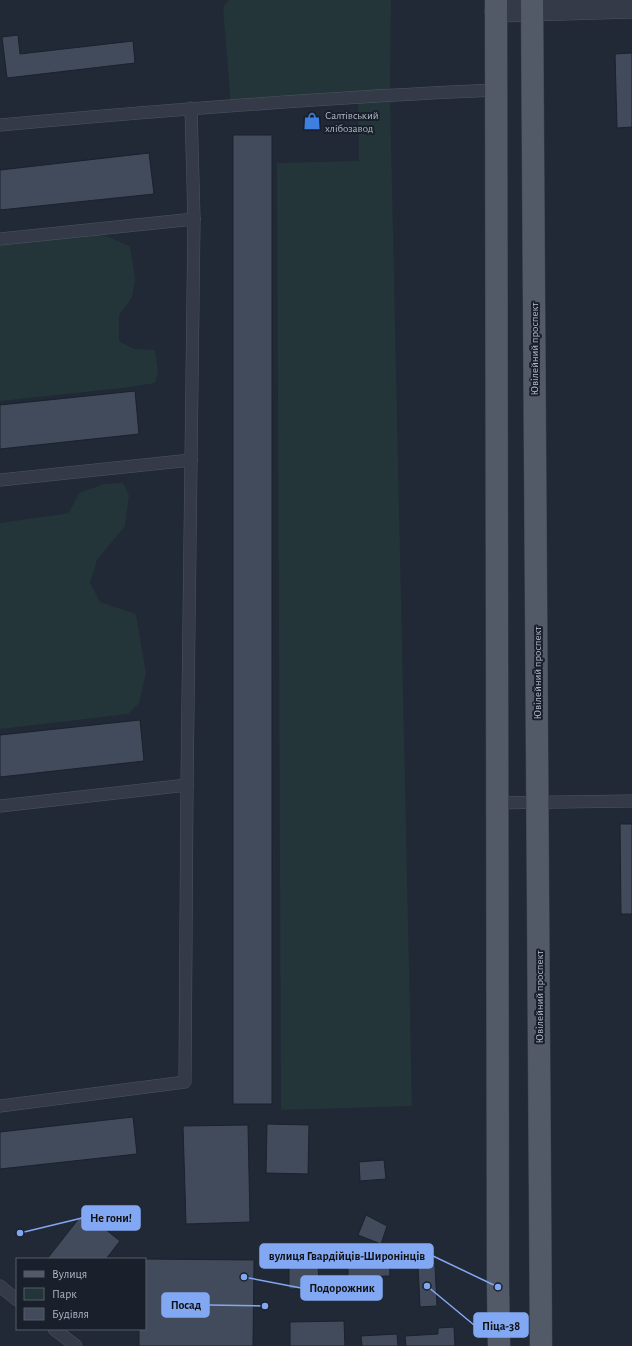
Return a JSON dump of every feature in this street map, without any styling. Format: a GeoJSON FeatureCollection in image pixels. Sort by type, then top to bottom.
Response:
{"type":"FeatureCollection","features":[{"type":"Feature","properties":{"kind":"main road","name":"Ювілейний проспект"},"geometry":{"type":"LineString","coordinates":[[532,5],[541,1346]]}},
{"type":"Feature","properties":{"kind":"main road"},"geometry":{"type":"LineString","coordinates":[[496,6],[499,1346]]}},
{"type":"Feature","properties":{"kind":"street"},"geometry":{"type":"LineString","coordinates":[[496,6],[532,5],[632,7]]}},
{"type":"Feature","properties":{"kind":"lane"},"geometry":{"type":"LineString","coordinates":[[0,125],[191,108],[390,95],[496,90]]}},
{"type":"Feature","properties":{"kind":"lane"},"geometry":{"type":"LineString","coordinates":[[0,1106],[185,1082],[186,785],[194,219],[191,108]]}},
{"type":"Feature","properties":{"kind":"lane"},"geometry":{"type":"LineString","coordinates":[[0,239],[194,219]]}},
{"type":"Feature","properties":{"kind":"lane"},"geometry":{"type":"LineString","coordinates":[[0,480],[191,460]]}},
{"type":"Feature","properties":{"kind":"lane"},"geometry":{"type":"LineString","coordinates":[[0,806],[186,785]]}},
{"type":"Feature","properties":{"kind":"lane"},"geometry":{"type":"LineString","coordinates":[[497,803],[632,801]]}},
{"type":"Feature","properties":{"kind":"lane"},"geometry":{"type":"LineString","coordinates":[[0,1286],[16,1299]]}},
{"type":"Feature","properties":{"kind":"lane"},"geometry":{"type":"LineString","coordinates":[[55,1330],[76,1346]]}},
{"type":"Feature","properties":{"kind":"green space"},"geometry":{"type":"Polygon","coordinates":[[[229,0],[391,0],[390,95],[412,1106],[281,1110],[277,163],[359,161],[358,97],[231,105],[223,7],[229,0]]]}},
{"type":"Feature","properties":{"kind":"green space"},"geometry":{"type":"Polygon","coordinates":[[[92,234],[106,236],[130,246],[135,278],[132,297],[119,315],[119,341],[134,349],[155,350],[158,372],[155,383],[123,388],[0,401],[0,244],[92,234]]]}},
{"type":"Feature","properties":{"kind":"green space"},"geometry":{"type":"Polygon","coordinates":[[[123,483],[129,495],[125,526],[97,560],[90,583],[100,602],[136,614],[146,673],[139,703],[128,714],[0,729],[0,523],[69,513],[79,493],[104,484],[123,483]]]}},
{"type":"Feature","properties":{"kind":"building"},"geometry":{"type":"Polygon","coordinates":[[[18,35],[20,54],[133,41],[135,63],[7,78],[2,37],[18,35]]]}},
{"type":"Feature","properties":{"kind":"building"},"geometry":{"type":"Polygon","coordinates":[[[632,53],[632,127],[617,128],[615,54],[632,53]]]}},
{"type":"Feature","properties":{"kind":"building"},"geometry":{"type":"Polygon","coordinates":[[[233,135],[272,135],[272,1104],[233,1104],[233,135]]]}},
{"type":"Feature","properties":{"kind":"building"},"geometry":{"type":"Polygon","coordinates":[[[149,153],[154,194],[0,210],[0,170],[149,153]]]}},
{"type":"Feature","properties":{"kind":"building"},"geometry":{"type":"Polygon","coordinates":[[[135,391],[139,434],[0,449],[0,405],[135,391]]]}},
{"type":"Feature","properties":{"kind":"building"},"geometry":{"type":"Polygon","coordinates":[[[140,720],[144,761],[0,777],[0,735],[140,720]]]}},
{"type":"Feature","properties":{"kind":"building"},"geometry":{"type":"Polygon","coordinates":[[[620,824],[632,824],[632,914],[621,914],[620,824]]]}},
{"type":"Feature","properties":{"kind":"building"},"geometry":{"type":"Polygon","coordinates":[[[133,1117],[137,1154],[0,1169],[0,1132],[133,1117]]]}},
{"type":"Feature","properties":{"kind":"building"},"geometry":{"type":"Polygon","coordinates":[[[267,1124],[309,1125],[308,1174],[266,1173],[267,1124]]]}},
{"type":"Feature","properties":{"kind":"building"},"geometry":{"type":"Polygon","coordinates":[[[248,1125],[250,1222],[186,1224],[183,1126],[248,1125]]]}},
{"type":"Feature","properties":{"kind":"building"},"geometry":{"type":"Polygon","coordinates":[[[384,1160],[386,1179],[360,1181],[359,1162],[384,1160]]]}},
{"type":"Feature","properties":{"kind":"building"},"geometry":{"type":"Polygon","coordinates":[[[84,1212],[120,1241],[107,1258],[48,1258],[84,1212]]]}},
{"type":"Feature","properties":{"kind":"building"},"geometry":{"type":"Polygon","coordinates":[[[366,1215],[387,1226],[381,1244],[358,1235],[366,1215]]]}},
{"type":"Feature","properties":{"kind":"building"},"geometry":{"type":"Polygon","coordinates":[[[389,1255],[390,1276],[348,1277],[348,1257],[389,1255]]]}},
{"type":"Feature","properties":{"kind":"building"},"geometry":{"type":"Polygon","coordinates":[[[146,1259],[254,1260],[253,1346],[139,1346],[139,1330],[146,1330],[146,1259]]]}},
{"type":"Feature","properties":{"kind":"building"},"geometry":{"type":"Polygon","coordinates":[[[318,1262],[319,1288],[289,1289],[289,1263],[318,1262]]]}},
{"type":"Feature","properties":{"kind":"building"},"geometry":{"type":"Polygon","coordinates":[[[418,1265],[435,1265],[437,1306],[420,1307],[418,1265]]]}},
{"type":"Feature","properties":{"kind":"building"},"geometry":{"type":"Polygon","coordinates":[[[344,1321],[345,1346],[290,1346],[290,1322],[344,1321]]]}},
{"type":"Feature","properties":{"kind":"building"},"geometry":{"type":"Polygon","coordinates":[[[454,1327],[455,1346],[406,1346],[405,1336],[438,1334],[438,1328],[454,1327]]]}},
{"type":"Feature","properties":{"kind":"building"},"geometry":{"type":"Polygon","coordinates":[[[397,1334],[398,1346],[362,1346],[361,1336],[397,1334]]]}},
{"type":"Feature","properties":{"kind":"place","name":"Салтівський хлібозавод"},"geometry":{"type":"Point","coordinates":[312,121]}},
{"type":"Feature","properties":{"kind":"place","name":"Не гони!"},"geometry":{"type":"Point","coordinates":[20,1233]}},
{"type":"Feature","properties":{"kind":"place","name":"Подорожник"},"geometry":{"type":"Point","coordinates":[244,1277]}},
{"type":"Feature","properties":{"kind":"place","name":"Піца-38"},"geometry":{"type":"Point","coordinates":[427,1286]}},
{"type":"Feature","properties":{"kind":"place","name":"вулиця Гвардійців-Широнінців"},"geometry":{"type":"Point","coordinates":[498,1287]}},
{"type":"Feature","properties":{"kind":"place","name":"Посад"},"geometry":{"type":"Point","coordinates":[265,1306]}}]}
